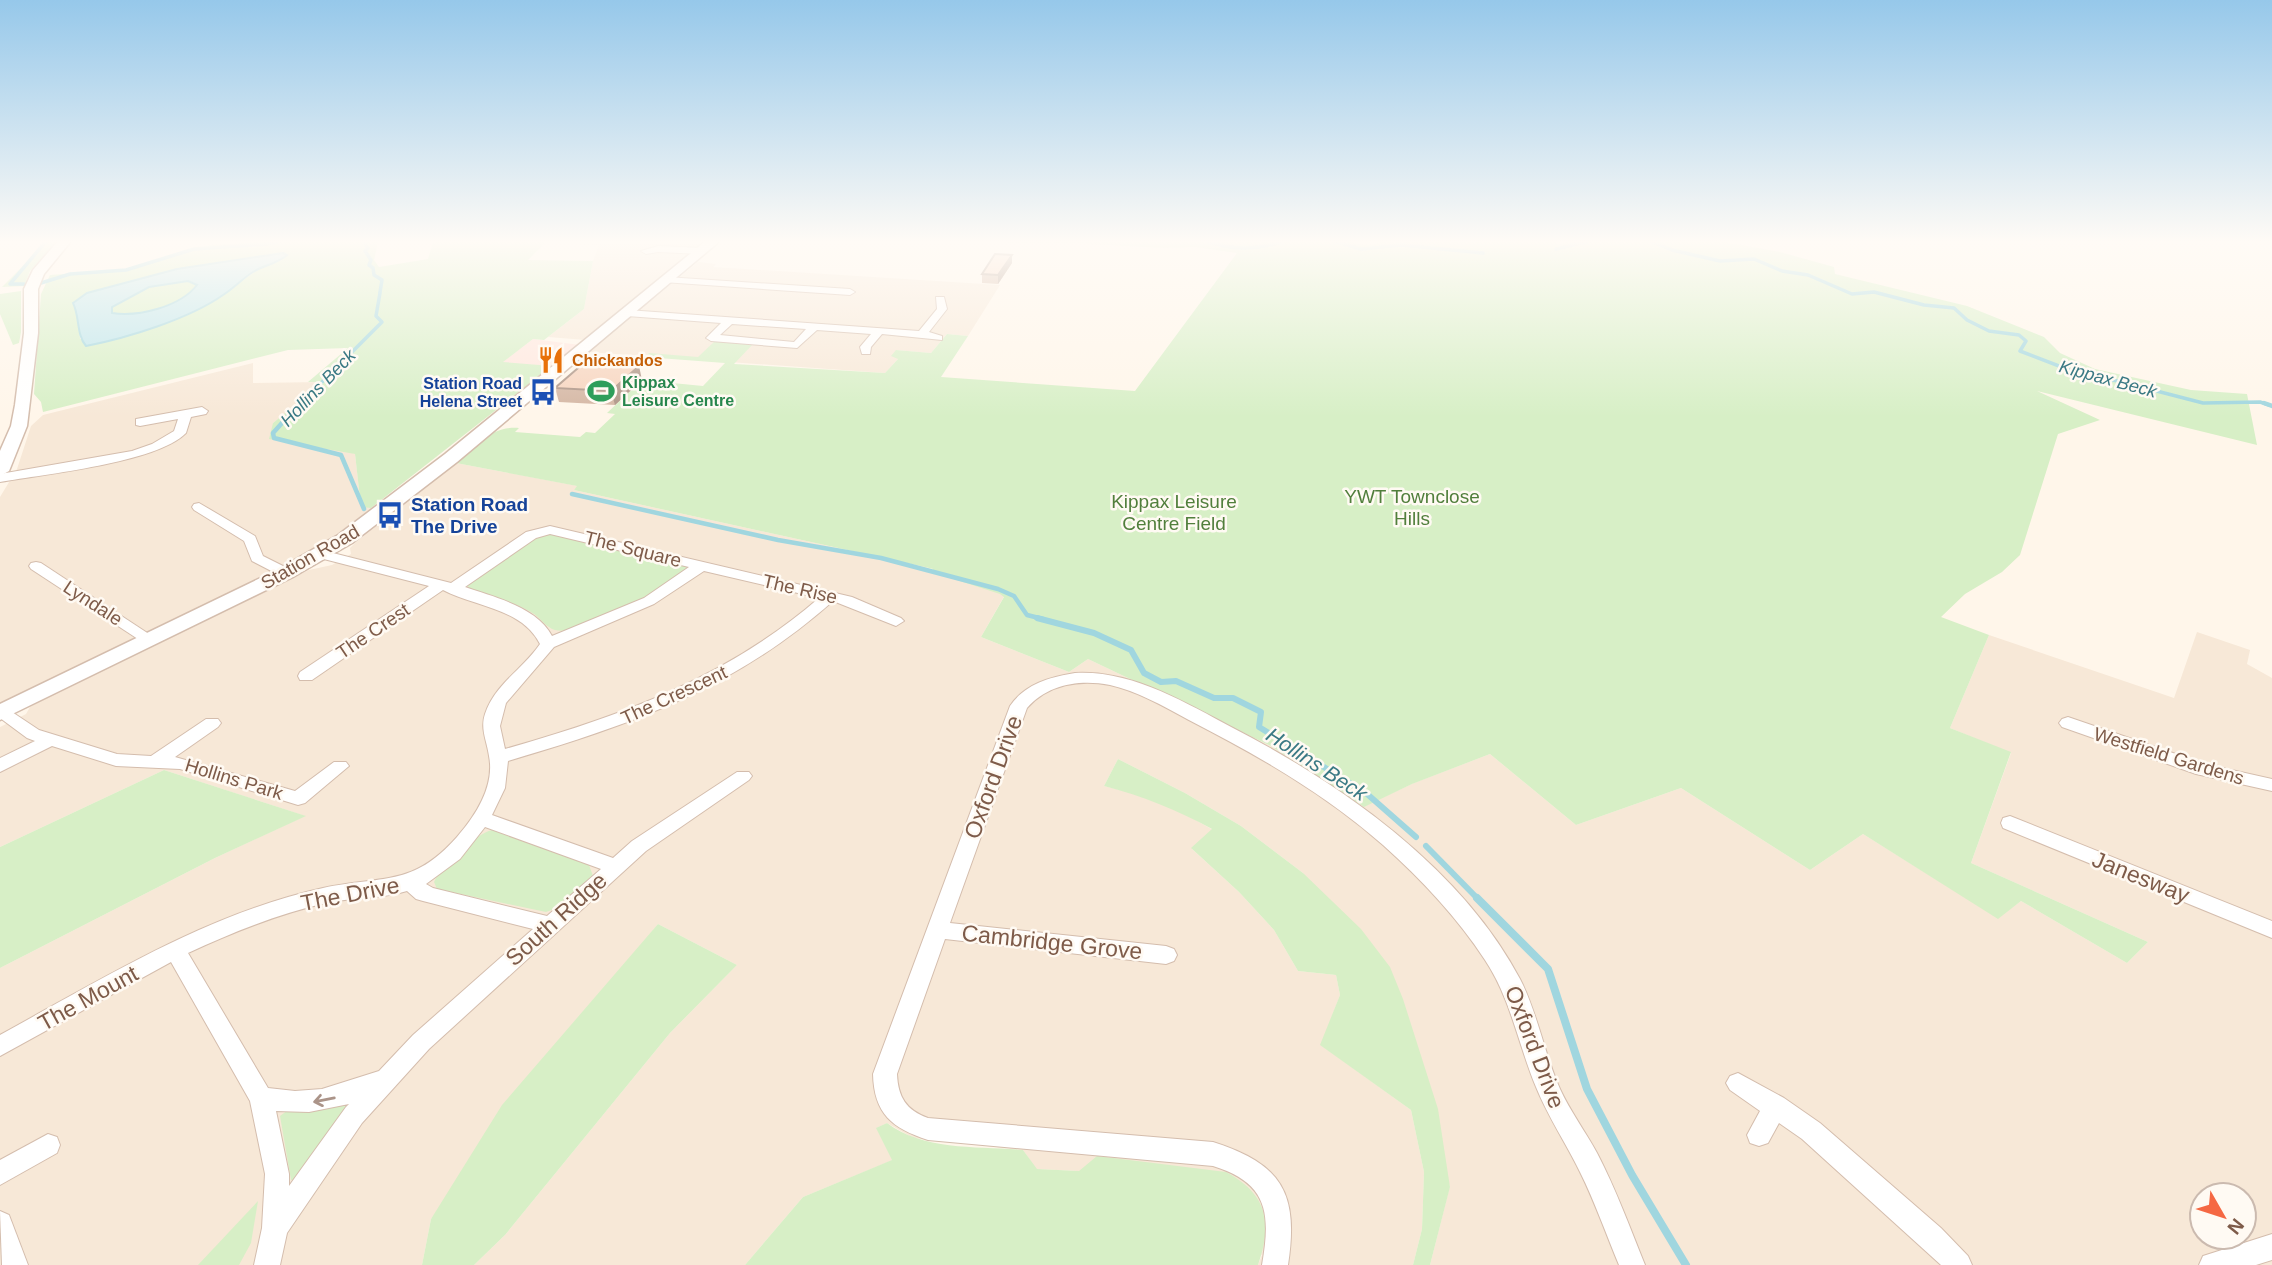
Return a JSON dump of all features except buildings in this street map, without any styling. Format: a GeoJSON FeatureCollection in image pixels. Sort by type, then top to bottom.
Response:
{"type":"FeatureCollection","features":[{"type":"Feature","properties":{"kind":"street"},"geometry":{"type":"LineString","coordinates":[[0,471],[19,426],[23,405],[31,333],[31,299]]}},
{"type":"Feature","properties":{"kind":"street","name":"Station Road"},"geometry":{"type":"LineString","coordinates":[[1,713],[321,554],[386,510],[644,299]]}},
{"type":"Feature","properties":{"kind":"street"},"geometry":{"type":"LineString","coordinates":[[922,334],[941,311],[940,299]]}},
{"type":"Feature","properties":{"kind":"street"},"geometry":{"type":"LineString","coordinates":[[627,313],[922,334],[938,338]]}},
{"type":"Feature","properties":{"kind":"street"},"geometry":{"type":"LineString","coordinates":[[730,320],[711,338],[797,345],[815,326]]}},
{"type":"Feature","properties":{"kind":"street"},"geometry":{"type":"LineString","coordinates":[[866,352],[865,347],[879,331]]}},
{"type":"Feature","properties":{"kind":"street"},"geometry":{"type":"LineString","coordinates":[[140,422],[202,411]]}},
{"type":"Feature","properties":{"kind":"street"},"geometry":{"type":"LineString","coordinates":[[0,478],[145,451],[178,435],[182,430],[185,414]]}},
{"type":"Feature","properties":{"kind":"street"},"geometry":{"type":"LineString","coordinates":[[199,508],[250,540],[257,558],[286,573]]}},
{"type":"Feature","properties":{"kind":"street","name":"The Square"},"geometry":{"type":"LineString","coordinates":[[446,587],[531,535],[545,530],[701,566]]}},
{"type":"Feature","properties":{"kind":"street"},"geometry":{"type":"LineString","coordinates":[[321,554],[498,603],[524,615],[545,632],[548,644]]}},
{"type":"Feature","properties":{"kind":"street","name":"Lyndale"},"geometry":{"type":"LineString","coordinates":[[36,566],[150,640]]}},
{"type":"Feature","properties":{"kind":"street","name":"The Square"},"geometry":{"type":"LineString","coordinates":[[548,644],[649,601],[701,566]]}},
{"type":"Feature","properties":{"kind":"street","name":"The Rise"},"geometry":{"type":"LineString","coordinates":[[701,566],[830,596],[864,606],[896,621]]}},
{"type":"Feature","properties":{"kind":"street","name":"The Crest"},"geometry":{"type":"LineString","coordinates":[[306,676],[446,587]]}},
{"type":"Feature","properties":{"kind":"street","name":"The Crescent"},"geometry":{"type":"LineString","coordinates":[[499,757],[611,723],[683,694],[772,644],[830,596]]}},
{"type":"Feature","properties":{"kind":"street","name":"The Drive"},"geometry":{"type":"LineString","coordinates":[[175,950],[225,928],[298,903],[411,882],[439,865],[481,818],[497,784],[499,757],[490,737],[491,720],[497,704],[513,680],[548,644]]}},
{"type":"Feature","properties":{"kind":"street","name":"Oxford Drive"},"geometry":{"type":"LineString","coordinates":[[1275,1265],[1281,1234],[1280,1215],[1274,1196],[1263,1180],[1249,1167],[1232,1158],[1213,1154],[928,1129],[912,1124],[898,1115],[889,1103],[885,1074],[1019,706],[1038,689],[1058,682],[1096,678],[1131,686],[1172,703],[1317,783],[1401,850],[1486,945],[1520,998],[1548,1090],[1591,1167],[1632,1265]]}},
{"type":"Feature","properties":{"kind":"street","name":"Hollins Park"},"geometry":{"type":"LineString","coordinates":[[1,713],[27,732],[116,760],[180,763],[298,798],[340,766]]}},
{"type":"Feature","properties":{"kind":"street"},"geometry":{"type":"LineString","coordinates":[[156,761],[212,723]]}},
{"type":"Feature","properties":{"kind":"street","name":"Westfield Gardens"},"geometry":{"type":"LineString","coordinates":[[2068,723],[2202,770],[2272,785]]}},
{"type":"Feature","properties":{"kind":"street"},"geometry":{"type":"LineString","coordinates":[[0,766],[50,740]]}},
{"type":"Feature","properties":{"kind":"street","name":"South Ridge"},"geometry":{"type":"LineString","coordinates":[[275,1228],[340,1135],[384,1080],[421,1042],[615,866],[666,826],[743,776]]}},
{"type":"Feature","properties":{"kind":"street"},"geometry":{"type":"LineString","coordinates":[[481,818],[615,866]]}},
{"type":"Feature","properties":{"kind":"street","name":"Janesway"},"geometry":{"type":"LineString","coordinates":[[2010,824],[2272,930]]}},
{"type":"Feature","properties":{"kind":"street"},"geometry":{"type":"LineString","coordinates":[[411,882],[423,893],[550,925]]}},
{"type":"Feature","properties":{"kind":"street","name":"Cambridge Grove"},"geometry":{"type":"LineString","coordinates":[[937,930],[1166,955]]}},
{"type":"Feature","properties":{"kind":"street"},"geometry":{"type":"LineString","coordinates":[[175,950],[261,1098],[271,1131],[277,1174],[275,1228],[267,1265]]}},
{"type":"Feature","properties":{"kind":"street","name":"The Mount"},"geometry":{"type":"LineString","coordinates":[[0,1046],[175,950]]}},
{"type":"Feature","properties":{"kind":"street","name":"South Ridge"},"geometry":{"type":"LineString","coordinates":[[261,1098],[294,1103],[320,1101],[346,1095],[384,1080]]}},
{"type":"Feature","properties":{"kind":"street"},"geometry":{"type":"LineString","coordinates":[[1738,1083],[1811,1130],[1932,1237],[1959,1265]]}},
{"type":"Feature","properties":{"kind":"street"},"geometry":{"type":"LineString","coordinates":[[1759,1135],[1776,1106]]}},
{"type":"Feature","properties":{"kind":"street"},"geometry":{"type":"LineString","coordinates":[[0,1173],[48,1145]]}},
{"type":"Feature","properties":{"kind":"street"},"geometry":{"type":"LineString","coordinates":[[0,1224],[15,1265]]}},
{"type":"Feature","properties":{"kind":"street"},"geometry":{"type":"LineString","coordinates":[[2212,1265],[2272,1247]]}},
{"type":"Feature","properties":{"kind":"shaded area"},"geometry":{"type":"Polygon","coordinates":[[[586,299],[636,299],[586,340],[548,337],[584,309],[586,299]]]}},
{"type":"Feature","properties":{"kind":"shaded area"},"geometry":{"type":"Polygon","coordinates":[[[653,299],[991,299],[968,336],[947,334],[931,353],[896,350],[898,359],[885,373],[588,352],[653,299]]]}},
{"type":"Feature","properties":{"kind":"shaded area"},"geometry":{"type":"Polygon","coordinates":[[[533,339],[580,345],[552,366],[501,363],[533,339]]]}},
{"type":"Feature","properties":{"kind":"shaded area"},"geometry":{"type":"Polygon","coordinates":[[[253,363],[253,383],[324,382],[273,423],[355,454],[361,506],[375,508],[314,549],[261,578],[0,705],[0,497],[17,469],[31,426],[43,415],[253,363]]]}},
{"type":"Feature","properties":{"kind":"shaded area"},"geometry":{"type":"Polygon","coordinates":[[[456,463],[578,486],[574,490],[925,567],[1006,593],[981,637],[1069,672],[1088,659],[1271,746],[1364,806],[1414,783],[1490,754],[1576,825],[1681,788],[1810,870],[1863,834],[1998,918],[2021,901],[2127,963],[2148,942],[1971,863],[2011,753],[1950,728],[1989,635],[2174,698],[2197,632],[2250,650],[2247,664],[2272,678],[2272,1265],[1430,1265],[1450,1186],[1303,873],[1241,826],[1185,793],[1118,759],[1104,786],[1141,795],[1180,811],[1213,830],[1192,849],[1239,892],[1274,930],[1298,971],[1336,975],[1340,995],[1321,1045],[1411,1110],[1424,1172],[1422,1229],[1413,1265],[1258,1265],[1262,1255],[1079,1171],[1036,1169],[1023,1150],[913,1138],[887,1123],[877,1128],[893,1160],[803,1197],[745,1265],[474,1265],[505,1235],[670,1033],[737,965],[658,924],[431,1219],[422,1265],[0,1265],[0,968],[215,858],[305,816],[164,770],[0,847],[0,727],[26,714],[30,707],[43,700],[309,570],[332,565],[351,554],[350,548],[456,463]]]}},
{"type":"Feature","properties":{"kind":"green space"},"geometry":{"type":"Polygon","coordinates":[[[0,299],[21,299],[19,343],[13,345],[0,314],[0,299]]]}},
{"type":"Feature","properties":{"kind":"green space"},"geometry":{"type":"Polygon","coordinates":[[[41,299],[85,299],[73,303],[78,313],[80,339],[135,334],[215,299],[586,299],[584,309],[544,340],[533,339],[503,362],[552,366],[371,508],[361,507],[355,454],[269,439],[273,423],[323,382],[308,382],[348,348],[288,350],[43,412],[41,402],[34,394],[41,299]]]}},
{"type":"Feature","properties":{"kind":"green space"},"geometry":{"type":"Polygon","coordinates":[[[127,299],[180,299],[158,309],[134,313],[112,313],[112,307],[127,299]]]}},
{"type":"Feature","properties":{"kind":"green space","name":"YWT Townclose Hills"},"geometry":{"type":"Polygon","coordinates":[[[1203,299],[1938,299],[1967,306],[2044,337],[2060,353],[2095,369],[2191,390],[2247,394],[2257,445],[2037,391],[2100,420],[2058,434],[2020,555],[2002,572],[1965,594],[1941,617],[1989,635],[1950,728],[2011,752],[1971,863],[2148,942],[2127,963],[2021,901],[1998,919],[1863,834],[1810,870],[1681,788],[1576,825],[1490,754],[1412,784],[1364,807],[1271,746],[1088,659],[1069,672],[981,637],[1004,597],[1000,594],[932,572],[933,569],[925,567],[574,490],[577,486],[456,463],[484,438],[509,428],[519,428],[515,432],[580,437],[586,432],[595,433],[615,414],[607,413],[642,380],[703,386],[725,363],[645,357],[649,353],[698,357],[716,340],[753,344],[734,364],[885,373],[898,359],[891,356],[896,350],[931,353],[947,334],[968,336],[941,377],[1135,391],[1203,299]]]}},
{"type":"Feature","properties":{"kind":"green space"},"geometry":{"type":"Polygon","coordinates":[[[547,533],[686,566],[687,570],[603,619],[568,630],[552,629],[526,609],[468,588],[468,584],[535,536],[547,533]]]}},
{"type":"Feature","properties":{"kind":"green space"},"geometry":{"type":"Polygon","coordinates":[[[1118,759],[1185,793],[1241,826],[1303,873],[1361,929],[1390,967],[1438,1109],[1450,1187],[1430,1265],[1413,1265],[1422,1229],[1424,1172],[1411,1110],[1320,1045],[1340,995],[1336,975],[1298,971],[1274,930],[1239,892],[1191,848],[1212,829],[1160,804],[1104,786],[1118,759]]]}},
{"type":"Feature","properties":{"kind":"green space"},"geometry":{"type":"Polygon","coordinates":[[[164,770],[306,816],[215,858],[0,968],[0,847],[164,770]]]}},
{"type":"Feature","properties":{"kind":"green space"},"geometry":{"type":"Polygon","coordinates":[[[492,830],[589,865],[593,876],[557,908],[546,912],[437,889],[434,882],[451,860],[468,844],[492,830]]]}},
{"type":"Feature","properties":{"kind":"green space"},"geometry":{"type":"Polygon","coordinates":[[[658,924],[737,965],[670,1033],[505,1235],[474,1265],[422,1265],[431,1219],[502,1105],[658,924]]]}},
{"type":"Feature","properties":{"kind":"green space"},"geometry":{"type":"Polygon","coordinates":[[[354,1099],[295,1180],[291,1180],[280,1116],[288,1110],[354,1099]]]}},
{"type":"Feature","properties":{"kind":"green space"},"geometry":{"type":"Polygon","coordinates":[[[887,1123],[902,1132],[934,1143],[1023,1150],[1037,1169],[1079,1171],[1097,1156],[1226,1172],[1250,1190],[1263,1211],[1265,1235],[1258,1265],[745,1265],[803,1197],[892,1160],[876,1128],[887,1123]]]}},
{"type":"Feature","properties":{"kind":"green space"},"geometry":{"type":"Polygon","coordinates":[[[258,1201],[251,1243],[239,1265],[198,1265],[258,1201]]]}},
{"type":"Feature","properties":{"kind":"water"},"geometry":{"type":"Polygon","coordinates":[[[79,299],[127,299],[112,307],[112,313],[122,314],[158,309],[180,299],[217,299],[176,320],[86,346],[73,303],[79,299]]]}},
{"type":"Feature","properties":{"kind":"waterway","name":"Hollins Beck"},"geometry":{"type":"LineString","coordinates":[[299,405],[382,322],[376,316],[379,299]]}},
{"type":"Feature","properties":{"kind":"waterway","name":"Kippax Beck"},"geometry":{"type":"LineString","coordinates":[[1901,299],[1954,308],[1967,320],[1989,331],[2019,335],[2026,341],[2020,351],[2085,376],[2118,381],[2203,403],[2260,402],[2269,405]]}},
{"type":"Feature","properties":{"kind":"waterway"},"geometry":{"type":"LineString","coordinates":[[300,403],[273,433],[274,438],[341,455],[364,509]]}},
{"type":"Feature","properties":{"kind":"waterway","name":"Kippax Beck"},"geometry":{"type":"LineString","coordinates":[[2264,403],[2272,406]]}},
{"type":"Feature","properties":{"kind":"waterway"},"geometry":{"type":"LineString","coordinates":[[572,494],[778,540],[881,558],[998,589],[1014,596],[1027,615],[1043,619]]}},
{"type":"Feature","properties":{"kind":"waterway","name":"Hollins Beck"},"geometry":{"type":"LineString","coordinates":[[1037,618],[1094,633],[1131,650],[1144,673],[1161,682],[1176,681],[1214,698],[1233,698],[1261,712],[1259,727],[1366,793],[1416,837]]}},
{"type":"Feature","properties":{"kind":"waterway","name":"Hollins Beck"},"geometry":{"type":"LineString","coordinates":[[1426,846],[1479,900]]}},
{"type":"Feature","properties":{"kind":"waterway","name":"Hollins Beck"},"geometry":{"type":"LineString","coordinates":[[1479,900],[1548,969],[1587,1089],[1632,1175],[1686,1265]]}},
{"type":"Feature","properties":{"kind":"place","name":"Chickandos"},"geometry":{"type":"Point","coordinates":[551,360]}},
{"type":"Feature","properties":{"kind":"place","name":"Kippax Leisure Centre"},"geometry":{"type":"Point","coordinates":[601,391]}},
{"type":"Feature","properties":{"kind":"place","name":"Station Road Helena Street"},"geometry":{"type":"Point","coordinates":[543,392]}},
{"type":"Feature","properties":{"kind":"place","name":"Station Road The Drive"},"geometry":{"type":"Point","coordinates":[390,515]}},
{"type":"Feature","properties":{"kind":"park label","name":"Kippax Leisure Centre Field"},"geometry":{"type":"Point","coordinates":[1174,512]}}]}
